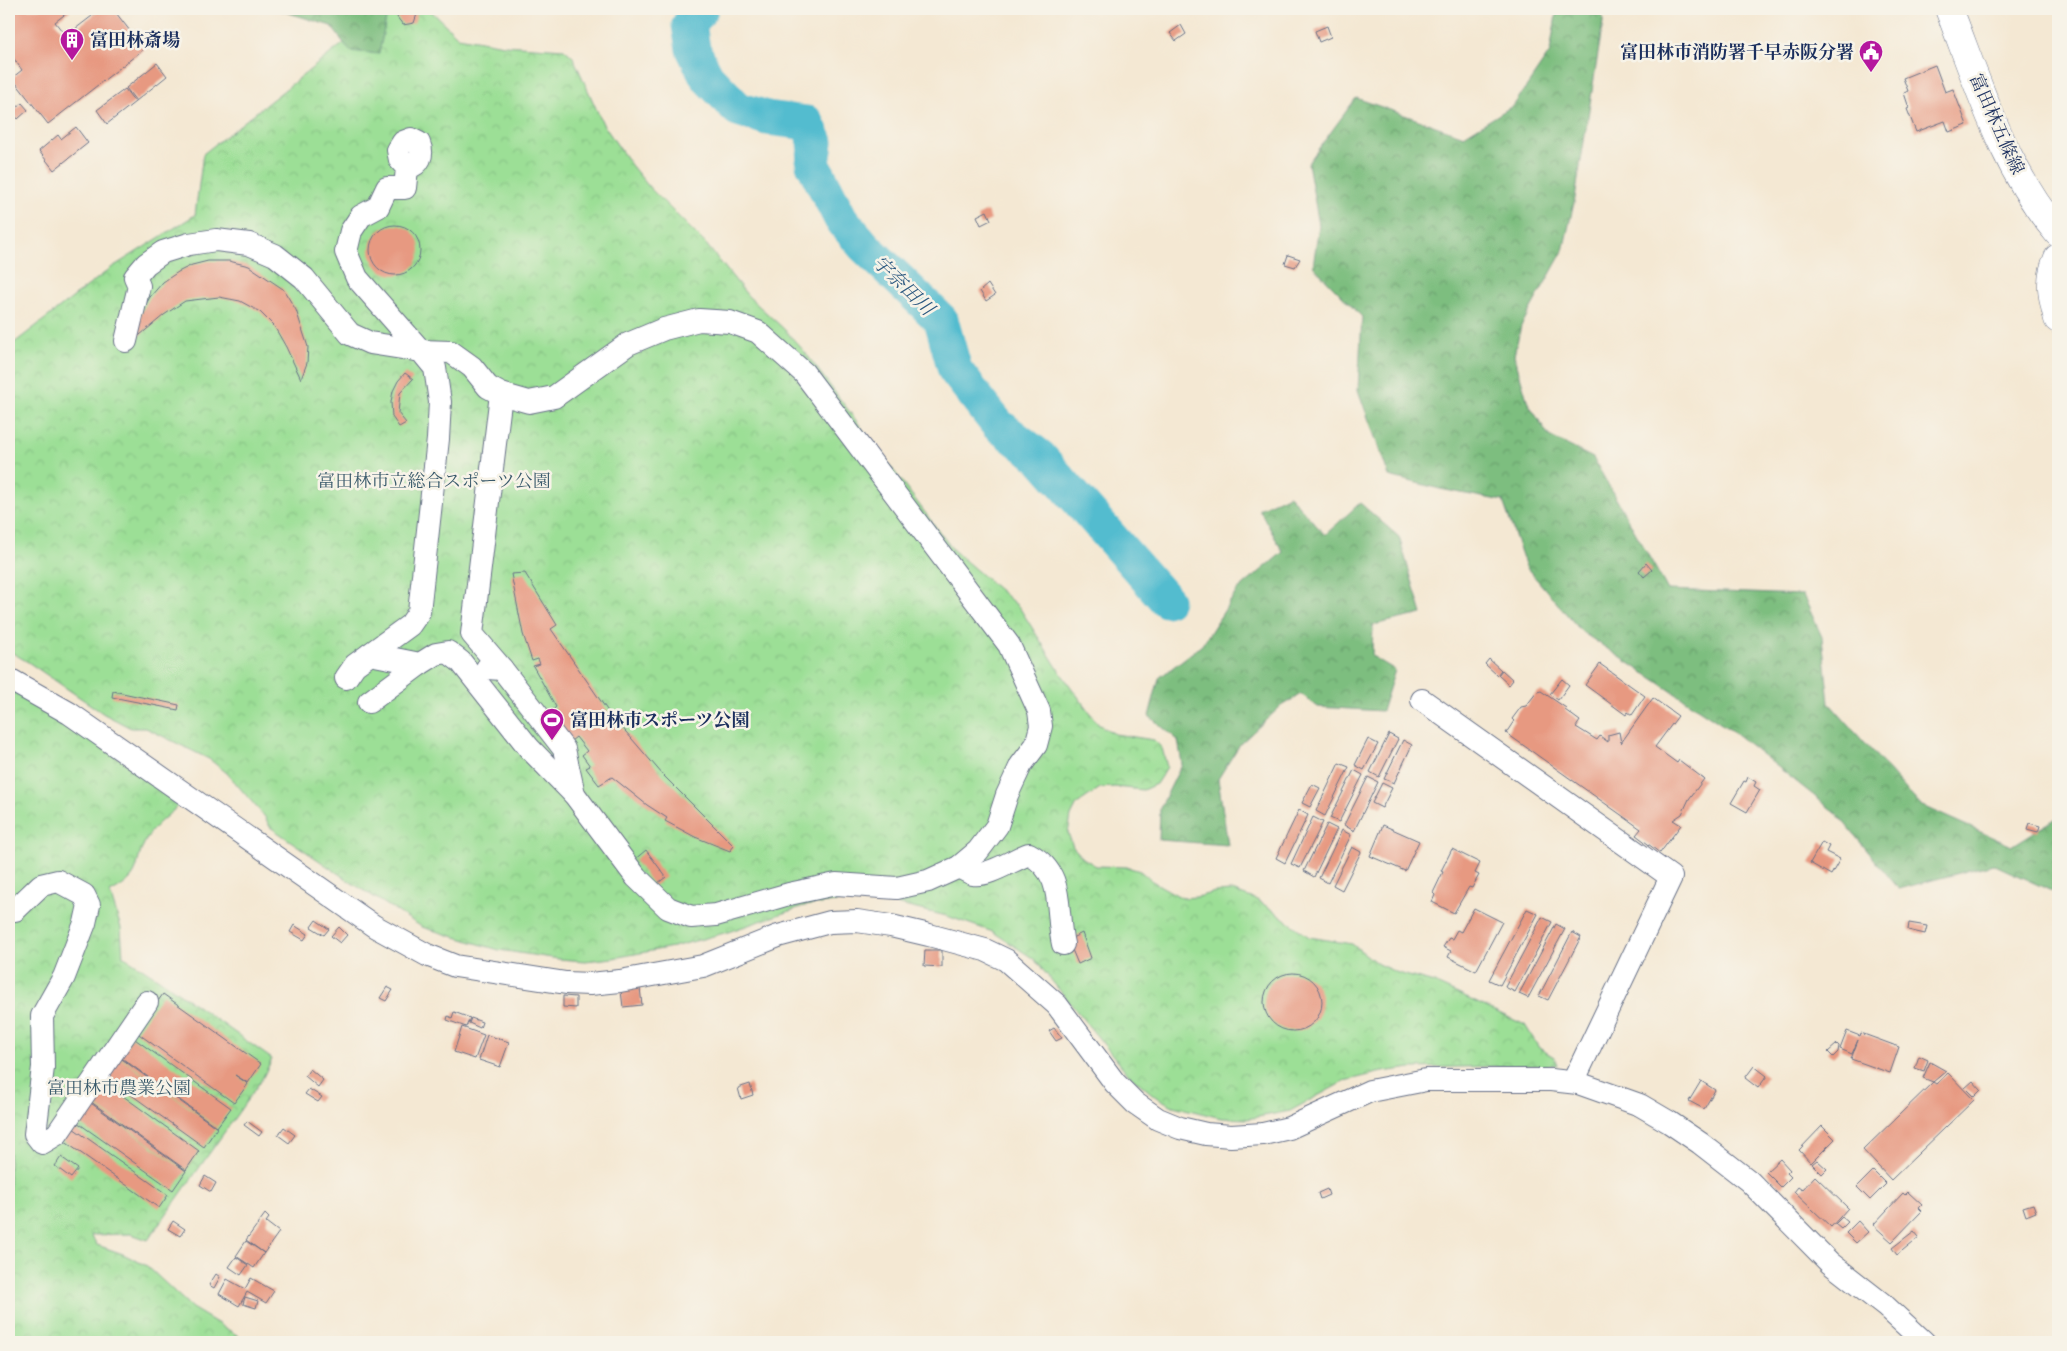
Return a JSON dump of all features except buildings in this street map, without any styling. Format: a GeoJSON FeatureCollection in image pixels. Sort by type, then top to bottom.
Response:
{"type":"FeatureCollection","features":[{"type":"Feature","properties":{"kind":"main road","name":"富田林五條線"},"geometry":{"type":"LineString","coordinates":[[1949,9],[1996,129],[2014,167],[2058,233]]}},
{"type":"Feature","properties":{"kind":"main road"},"geometry":{"type":"LineString","coordinates":[[2058,258],[2051,276],[2051,294],[2058,319]]}},
{"type":"Feature","properties":{"kind":"street"},"geometry":{"type":"LineString","coordinates":[[346,678],[355,665],[410,625],[419,612],[438,439],[440,402],[435,368],[357,278],[346,252],[351,231],[361,216],[378,207],[387,188],[405,188],[407,168]]}},
{"type":"Feature","properties":{"kind":"street"},"geometry":{"type":"LineString","coordinates":[[126,340],[139,286],[134,277],[146,264],[163,252],[190,244],[216,240],[249,244],[275,255],[304,278],[350,334],[370,343],[422,351],[451,352],[472,367],[488,387],[501,394],[530,402],[554,397],[628,344],[664,329],[699,320],[730,322],[758,332],[804,373],[1009,645],[1039,711],[1041,726],[1036,744],[1021,765],[1007,795],[997,826],[978,851],[959,867],[928,881],[897,888],[836,884],[789,894],[716,915],[691,917],[668,908],[636,878],[574,794],[529,748],[464,665],[448,652],[436,654],[420,664],[369,702]]}},
{"type":"Feature","properties":{"kind":"street"},"geometry":{"type":"LineString","coordinates":[[501,394],[472,634],[502,669],[564,749],[574,794]]}},
{"type":"Feature","properties":{"kind":"street"},"geometry":{"type":"LineString","coordinates":[[370,654],[420,664]]}},
{"type":"Feature","properties":{"kind":"street"},"geometry":{"type":"LineString","coordinates":[[464,665],[502,669]]}},
{"type":"Feature","properties":{"kind":"street"},"geometry":{"type":"LineString","coordinates":[[9,679],[70,713],[374,926],[419,952],[455,966],[566,983],[590,984],[620,981],[702,966],[778,936],[830,922],[857,922],[891,926],[985,950],[1006,960],[1057,1005],[1110,1077],[1136,1103],[1158,1118],[1180,1128],[1206,1134],[1231,1136],[1263,1134],[1289,1128],[1370,1091],[1426,1080],[1551,1080],[1573,1082],[1640,1105],[1669,1122],[1748,1181],[1830,1263],[1885,1306],[1924,1342]]}},
{"type":"Feature","properties":{"kind":"street"},"geometry":{"type":"LineString","coordinates":[[1422,700],[1671,876],[1573,1082]]}},
{"type":"Feature","properties":{"kind":"street"},"geometry":{"type":"LineString","coordinates":[[959,867],[974,874],[992,871],[1015,859],[1030,854],[1040,860],[1050,871],[1056,885],[1059,928],[1063,944]]}},
{"type":"Feature","properties":{"kind":"street"},"geometry":{"type":"LineString","coordinates":[[9,911],[15,910],[41,885],[58,881],[84,896],[89,905],[85,923],[64,977],[42,1016],[43,1067],[35,1134],[42,1143],[57,1134],[147,1002]]}},
{"type":"Feature","properties":{"kind":"green space"},"geometry":{"type":"Polygon","coordinates":[[[276,9],[388,9],[379,54],[350,51],[331,26],[276,9]]]}},
{"type":"Feature","properties":{"kind":"green space","name":"富田林市立総合スポーツ公園"},"geometry":{"type":"Polygon","coordinates":[[[388,9],[429,9],[458,37],[504,45],[564,49],[573,57],[603,124],[631,165],[650,188],[705,243],[748,296],[784,329],[804,351],[953,550],[1019,607],[1060,672],[1098,724],[1115,734],[1154,740],[1162,748],[1167,767],[1156,784],[1143,790],[1115,787],[1100,788],[1077,804],[1071,816],[1068,833],[1073,847],[1083,858],[1096,866],[1127,867],[1140,871],[1152,881],[1182,898],[1232,891],[1257,900],[1309,937],[1352,944],[1378,964],[1398,973],[1434,983],[1525,1025],[1539,1048],[1554,1057],[1557,1065],[1411,1068],[1382,1072],[1345,1081],[1290,1111],[1247,1119],[1221,1118],[1173,1106],[1156,1097],[1128,1074],[1034,959],[993,932],[947,916],[878,900],[850,900],[804,906],[728,932],[673,947],[613,958],[585,961],[499,950],[422,927],[352,883],[270,827],[265,817],[227,773],[209,759],[146,728],[131,728],[104,714],[9,651],[9,347],[111,268],[195,215],[203,154],[344,43],[350,51],[379,54],[388,9]]]}},
{"type":"Feature","properties":{"kind":"green space"},"geometry":{"type":"Polygon","coordinates":[[[1557,9],[1602,9],[1603,22],[1575,198],[1563,251],[1521,326],[1514,355],[1528,403],[1549,436],[1593,458],[1668,590],[1803,595],[1822,637],[1829,703],[1920,805],[2012,846],[2058,817],[2058,894],[1993,864],[1899,889],[1837,814],[1735,733],[1582,632],[1526,567],[1503,501],[1440,489],[1389,476],[1358,390],[1362,317],[1313,266],[1319,225],[1308,163],[1356,98],[1464,136],[1514,105],[1550,52],[1557,9]]]}},
{"type":"Feature","properties":{"kind":"green space"},"geometry":{"type":"Polygon","coordinates":[[[1289,495],[1325,535],[1360,503],[1399,537],[1422,614],[1373,625],[1372,656],[1395,670],[1382,711],[1318,707],[1301,694],[1281,706],[1240,744],[1218,779],[1228,845],[1159,840],[1160,808],[1182,764],[1178,740],[1149,716],[1159,678],[1202,645],[1237,591],[1283,552],[1259,509],[1289,495]]]}},
{"type":"Feature","properties":{"kind":"green space","name":"富田林市農業公園"},"geometry":{"type":"Polygon","coordinates":[[[9,689],[51,712],[182,802],[150,833],[142,848],[133,875],[110,893],[121,928],[123,956],[159,979],[272,1059],[262,1079],[148,1240],[131,1234],[91,1235],[97,1245],[123,1254],[147,1266],[192,1308],[237,1335],[242,1342],[9,1342],[9,689]]]}},
{"type":"Feature","properties":{"kind":"waterway","name":"宇奈田川"},"geometry":{"type":"LineString","coordinates":[[701,9],[689,25],[693,49],[707,77],[738,109],[767,118],[807,123],[816,142],[813,164],[841,219],[864,246],[941,320],[955,370],[998,425],[1040,457],[1166,600]]}},
{"type":"Feature","properties":{"kind":"place","name":"富田林斎場"},"geometry":{"type":"Point","coordinates":[72,61]}},
{"type":"Feature","properties":{"kind":"place","name":"富田林市消防署千早赤阪分署"},"geometry":{"type":"Point","coordinates":[1871,73]}},
{"type":"Feature","properties":{"kind":"place","name":"富田林市スポーツ公園"},"geometry":{"type":"Point","coordinates":[552,741]}}]}
